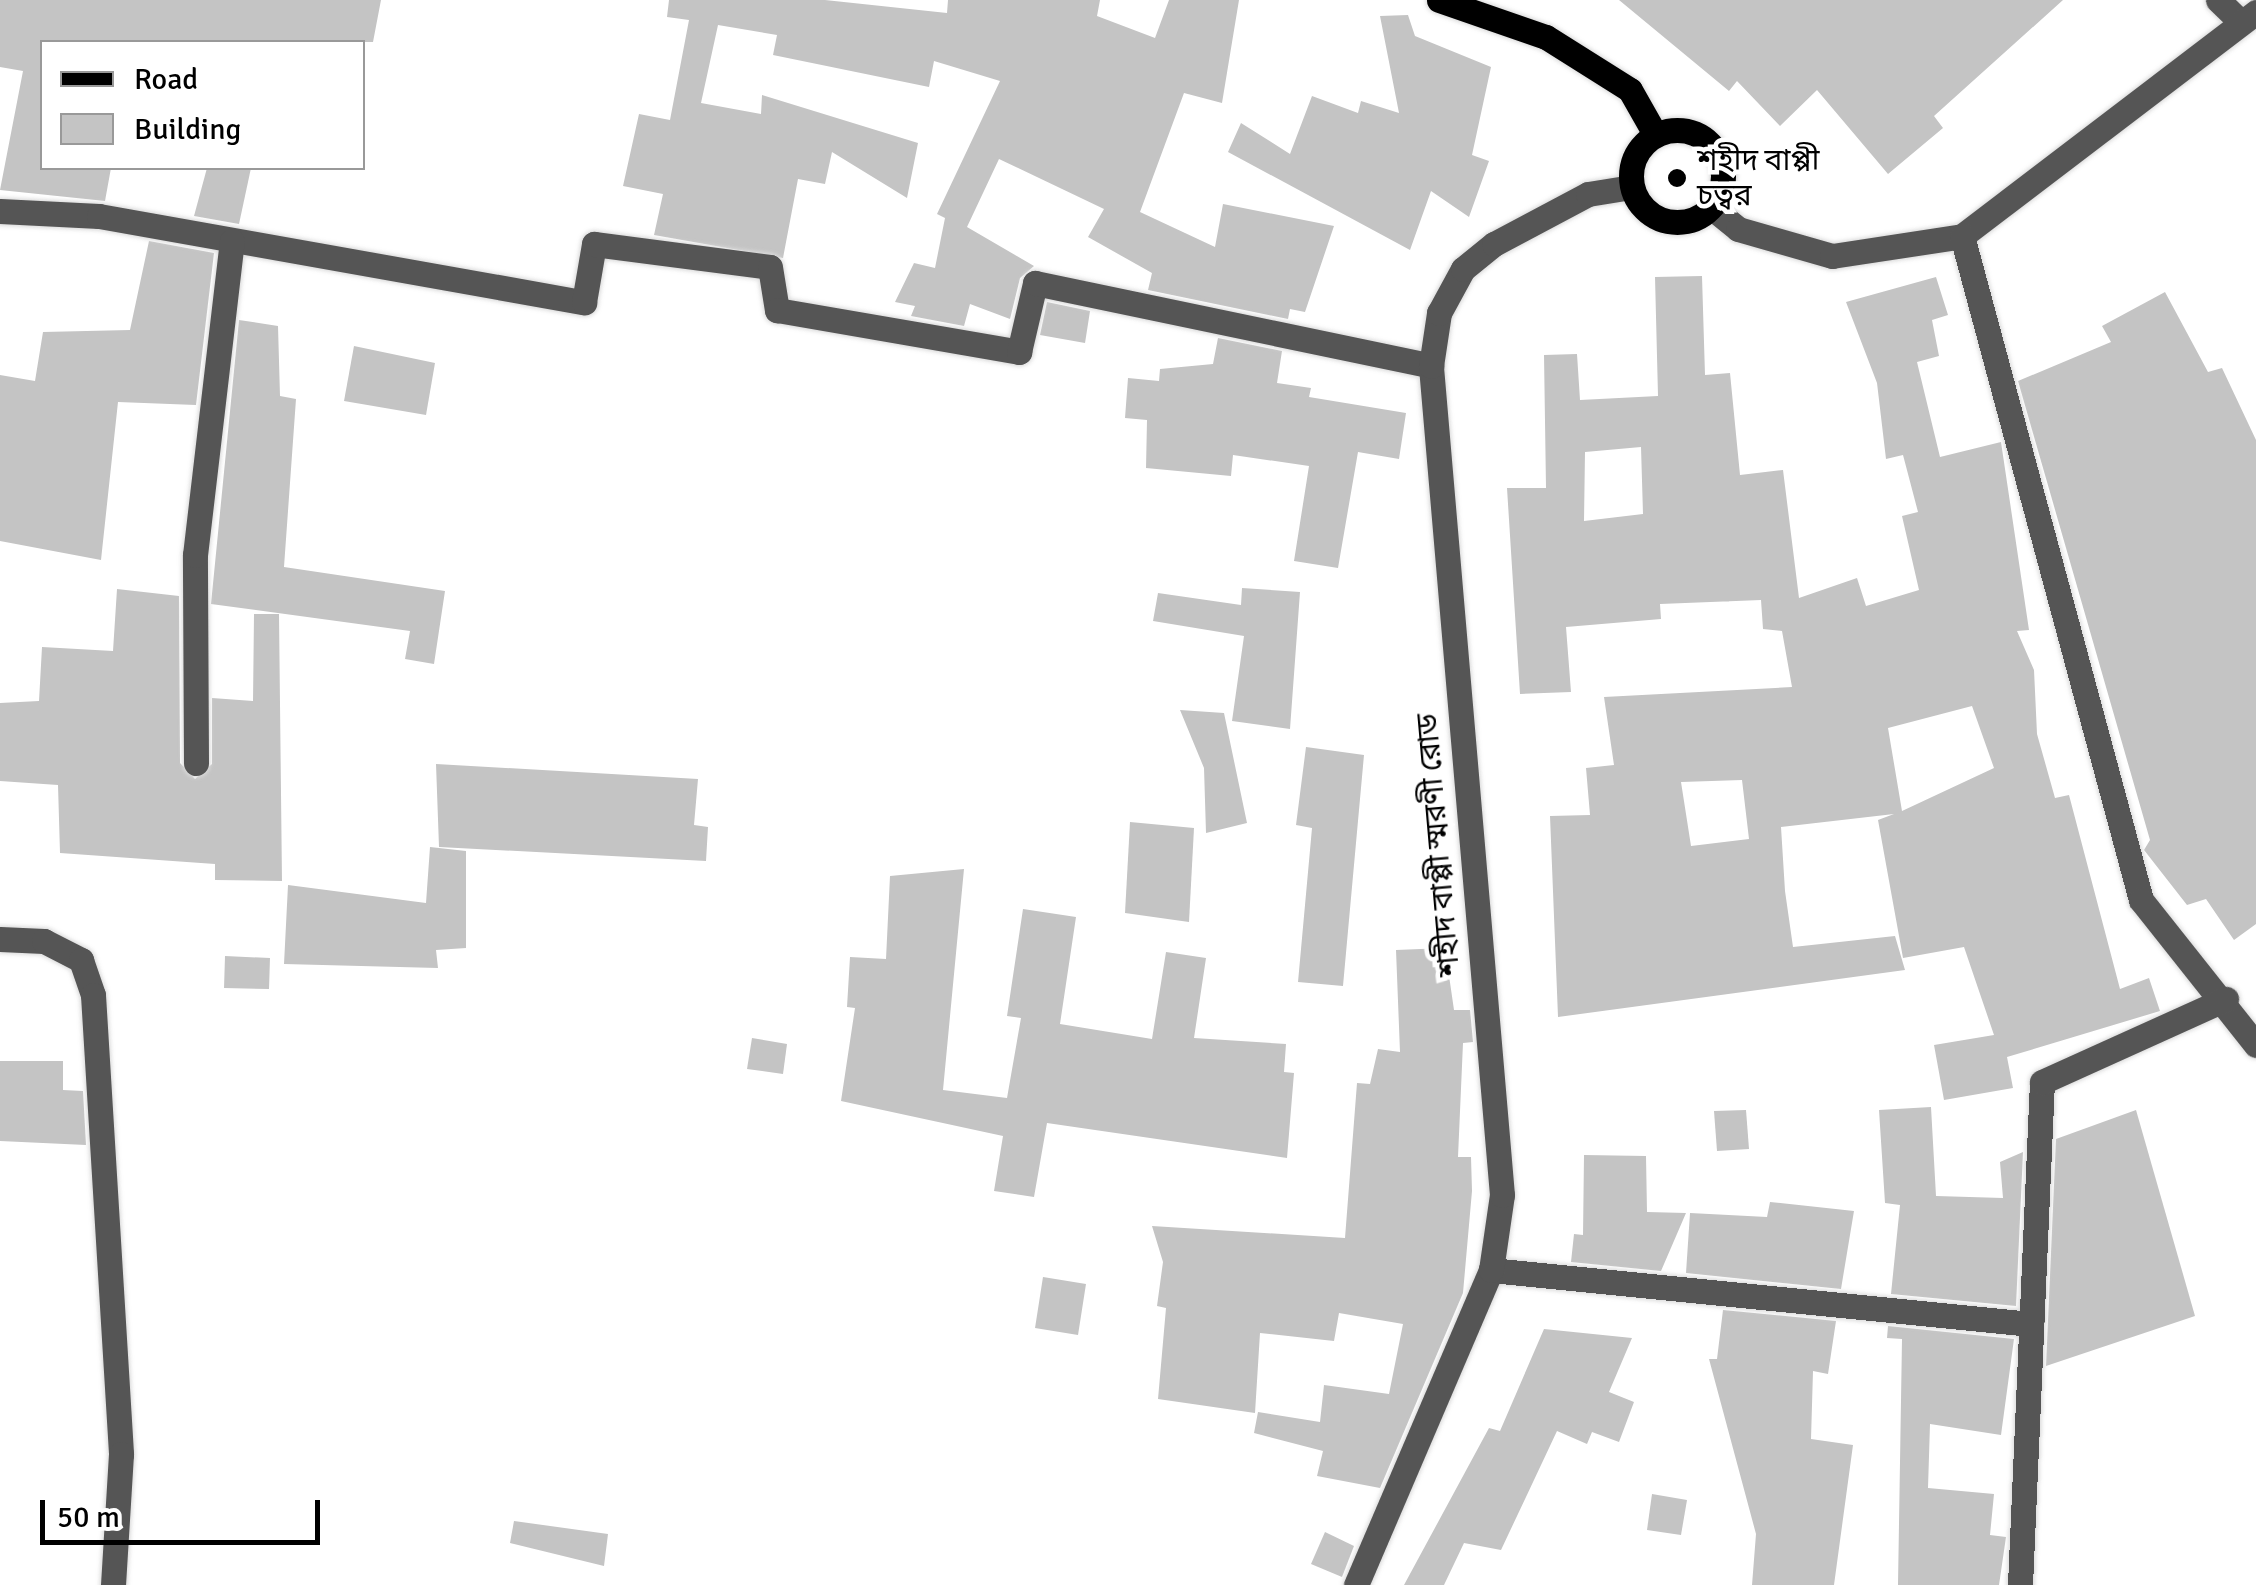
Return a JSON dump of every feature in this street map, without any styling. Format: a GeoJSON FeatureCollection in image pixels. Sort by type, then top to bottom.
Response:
{"type":"FeatureCollection","features":[{"type":"Feature","properties":{"kind":"main road"},"geometry":{"type":"LineString","coordinates":[[1439,0],[1546,37],[1630,90],[1655,134]]}},
{"type":"Feature","properties":{"kind":"main road"},"geometry":{"type":"LineString","coordinates":[[1687,130],[1714,147],[1723,178],[1711,207],[1672,222],[1646,211],[1631,187],[1634,156],[1655,134],[1687,130]]}},
{"type":"Feature","properties":{"kind":"street"},"geometry":{"type":"LineString","coordinates":[[1711,207],[1738,229],[1832,256],[1962,236],[2247,16],[2218,0]]}},
{"type":"Feature","properties":{"kind":"street","name":"শহীদ বাপ্পী স্মরণী রোড"},"geometry":{"type":"LineString","coordinates":[[1356,1585],[1491,1270],[1502,1195],[1431,366],[1439,313],[1463,269],[1588,194],[1631,187]]}},
{"type":"Feature","properties":{"kind":"street"},"geometry":{"type":"LineString","coordinates":[[0,211],[98,216],[584,302],[594,244],[770,267],[776,310],[1019,352],[1036,283],[1431,366]]}},
{"type":"Feature","properties":{"kind":"street"},"geometry":{"type":"LineString","coordinates":[[1962,236],[2141,900],[2226,999],[2256,1045]]}},
{"type":"Feature","properties":{"kind":"street"},"geometry":{"type":"LineString","coordinates":[[196,763],[196,555],[232,241]]}},
{"type":"Feature","properties":{"kind":"street"},"geometry":{"type":"LineString","coordinates":[[0,939],[44,941],[81,960],[93,995],[120,1414],[112,1585]]}},
{"type":"Feature","properties":{"kind":"street"},"geometry":{"type":"LineString","coordinates":[[2020,1585],[2042,1082],[2226,999]]}},
{"type":"Feature","properties":{"kind":"street"},"geometry":{"type":"LineString","coordinates":[[1491,1270],[2031,1324]]}},
{"type":"Feature","properties":{"kind":"building"},"geometry":{"type":"Polygon","coordinates":[[[0,0],[381,0],[373,42],[40,40],[40,170],[111,170],[105,201],[0,190],[23,71],[0,67],[0,0]]]}},
{"type":"Feature","properties":{"kind":"building"},"geometry":{"type":"Polygon","coordinates":[[[669,0],[825,0],[947,13],[948,0],[1100,0],[1097,16],[1155,38],[1169,0],[1239,0],[1222,103],[1184,93],[1140,212],[1215,247],[1223,204],[1334,226],[1305,312],[1290,309],[1288,319],[1148,290],[1152,273],[1088,237],[1104,209],[999,159],[967,227],[1034,266],[1020,278],[1010,319],[970,304],[964,326],[911,316],[915,306],[895,302],[914,263],[935,268],[945,218],[937,214],[1000,81],[934,61],[929,87],[773,55],[777,35],[718,25],[701,103],[761,114],[762,95],[918,143],[907,198],[832,152],[825,184],[798,179],[783,258],[654,235],[663,194],[623,186],[639,114],[670,120],[689,20],[667,17],[669,0]]]}},
{"type":"Feature","properties":{"kind":"building"},"geometry":{"type":"Polygon","coordinates":[[[1619,0],[2063,0],[1934,116],[1943,128],[1888,174],[1817,90],[1780,126],[1737,81],[1729,91],[1619,0]]]}},
{"type":"Feature","properties":{"kind":"building"},"geometry":{"type":"Polygon","coordinates":[[[1408,15],[1415,36],[1491,67],[1472,155],[1489,161],[1469,217],[1431,191],[1410,250],[1228,152],[1241,123],[1290,154],[1312,96],[1358,113],[1361,101],[1399,113],[1380,16],[1408,15]]]}},
{"type":"Feature","properties":{"kind":"building"},"geometry":{"type":"Polygon","coordinates":[[[206,170],[251,170],[239,224],[194,216],[206,170]]]}},
{"type":"Feature","properties":{"kind":"building"},"geometry":{"type":"Polygon","coordinates":[[[149,241],[214,253],[196,405],[118,402],[101,560],[0,541],[0,375],[35,381],[43,332],[130,330],[149,241]]]}},
{"type":"Feature","properties":{"kind":"building"},"geometry":{"type":"Polygon","coordinates":[[[1702,276],[1705,375],[1730,373],[1740,475],[1783,470],[1799,598],[1857,578],[1866,606],[1919,590],[1902,516],[1918,512],[1903,455],[1886,459],[1877,383],[1846,302],[1936,277],[1948,315],[1932,320],[1939,356],[1917,362],[1940,457],[2001,442],[2029,630],[2017,631],[2034,670],[2037,734],[2055,798],[2069,795],[2120,989],[2149,978],[2160,1011],[2007,1057],[2013,1088],[1944,1100],[1934,1045],[1994,1035],[1964,947],[1903,958],[1878,820],[1894,814],[1781,827],[1785,891],[1793,947],[1895,936],[1905,970],[1558,1017],[1550,816],[1590,815],[1586,768],[1614,765],[1604,697],[1792,687],[1782,631],[1763,629],[1761,600],[1660,604],[1661,619],[1566,627],[1571,692],[1520,694],[1507,488],[1546,488],[1544,355],[1577,354],[1580,400],[1658,396],[1655,277],[1702,276]],[[1641,447],[1585,452],[1584,521],[1643,514],[1641,447]],[[1972,706],[1888,728],[1902,811],[1994,768],[1972,706]],[[1742,780],[1681,782],[1691,846],[1749,839],[1742,780]]]}},
{"type":"Feature","properties":{"kind":"building"},"geometry":{"type":"Polygon","coordinates":[[[2165,292],[2208,372],[2222,368],[2256,440],[2256,924],[2234,940],[2206,899],[2187,905],[2144,850],[2150,840],[2018,381],[2111,342],[2102,326],[2165,292]]]}},
{"type":"Feature","properties":{"kind":"building"},"geometry":{"type":"Polygon","coordinates":[[[1047,302],[1090,311],[1085,343],[1040,335],[1047,302]]]}},
{"type":"Feature","properties":{"kind":"building"},"geometry":{"type":"Polygon","coordinates":[[[239,320],[278,326],[280,396],[296,399],[284,567],[445,591],[434,664],[405,659],[410,631],[211,604],[239,320]]]}},
{"type":"Feature","properties":{"kind":"building"},"geometry":{"type":"Polygon","coordinates":[[[1218,338],[1282,351],[1277,383],[1311,388],[1309,397],[1406,413],[1399,459],[1358,452],[1338,568],[1294,561],[1309,466],[1233,455],[1231,476],[1146,468],[1147,420],[1125,418],[1128,378],[1159,381],[1160,369],[1213,364],[1218,338]]]}},
{"type":"Feature","properties":{"kind":"building"},"geometry":{"type":"Polygon","coordinates":[[[354,346],[435,363],[426,415],[344,401],[354,346]]]}},
{"type":"Feature","properties":{"kind":"building"},"geometry":{"type":"Polygon","coordinates":[[[1242,588],[1300,592],[1290,729],[1232,721],[1244,636],[1153,621],[1158,593],[1241,605],[1242,588]]]}},
{"type":"Feature","properties":{"kind":"building"},"geometry":{"type":"Polygon","coordinates":[[[117,589],[179,596],[180,763],[195,779],[212,764],[212,698],[253,701],[254,614],[279,614],[282,881],[215,880],[215,864],[60,853],[58,785],[0,781],[0,703],[39,701],[42,647],[113,651],[117,589]]]}},
{"type":"Feature","properties":{"kind":"building"},"geometry":{"type":"Polygon","coordinates":[[[1180,710],[1224,713],[1247,823],[1206,833],[1204,768],[1180,710]]]}},
{"type":"Feature","properties":{"kind":"building"},"geometry":{"type":"Polygon","coordinates":[[[1306,747],[1364,755],[1343,986],[1298,982],[1312,828],[1296,825],[1306,747]]]}},
{"type":"Feature","properties":{"kind":"building"},"geometry":{"type":"Polygon","coordinates":[[[436,764],[698,779],[694,825],[708,827],[706,861],[439,847],[436,764]]]}},
{"type":"Feature","properties":{"kind":"building"},"geometry":{"type":"Polygon","coordinates":[[[1130,822],[1194,828],[1189,922],[1125,913],[1130,822]]]}},
{"type":"Feature","properties":{"kind":"building"},"geometry":{"type":"Polygon","coordinates":[[[430,847],[466,851],[466,948],[436,950],[438,968],[284,964],[288,885],[426,903],[430,847]]]}},
{"type":"Feature","properties":{"kind":"building"},"geometry":{"type":"Polygon","coordinates":[[[964,869],[943,1090],[1007,1098],[1021,1018],[1007,1016],[1023,909],[1076,917],[1060,1024],[1152,1039],[1166,952],[1206,958],[1194,1038],[1286,1044],[1284,1072],[1294,1073],[1287,1158],[1047,1123],[1034,1197],[994,1191],[1003,1136],[841,1101],[855,1008],[847,1007],[850,957],[886,959],[890,876],[964,869]]]}},
{"type":"Feature","properties":{"kind":"building"},"geometry":{"type":"Polygon","coordinates":[[[1445,948],[1454,1010],[1470,1010],[1473,1042],[1463,1043],[1458,1157],[1471,1157],[1463,1293],[1380,1488],[1317,1476],[1323,1451],[1254,1433],[1258,1412],[1320,1422],[1324,1385],[1389,1394],[1403,1324],[1339,1313],[1334,1341],[1260,1333],[1255,1413],[1158,1399],[1166,1308],[1157,1306],[1163,1262],[1152,1226],[1345,1238],[1357,1083],[1370,1084],[1378,1049],[1400,1052],[1396,950],[1445,948]]]}},
{"type":"Feature","properties":{"kind":"building"},"geometry":{"type":"Polygon","coordinates":[[[225,956],[270,958],[269,989],[224,988],[225,956]]]}},
{"type":"Feature","properties":{"kind":"building"},"geometry":{"type":"Polygon","coordinates":[[[752,1038],[787,1044],[783,1074],[747,1069],[752,1038]]]}},
{"type":"Feature","properties":{"kind":"building"},"geometry":{"type":"Polygon","coordinates":[[[0,1061],[63,1061],[63,1090],[83,1091],[86,1145],[0,1141],[0,1061]]]}},
{"type":"Feature","properties":{"kind":"building"},"geometry":{"type":"Polygon","coordinates":[[[1931,1107],[1936,1196],[2003,1198],[2000,1162],[2023,1152],[2016,1306],[1891,1294],[1900,1205],[1885,1203],[1879,1110],[1931,1107]]]}},
{"type":"Feature","properties":{"kind":"building"},"geometry":{"type":"Polygon","coordinates":[[[1746,1110],[1749,1149],[1717,1151],[1714,1111],[1746,1110]]]}},
{"type":"Feature","properties":{"kind":"building"},"geometry":{"type":"Polygon","coordinates":[[[2136,1110],[2195,1316],[2046,1366],[2056,1139],[2136,1110]]]}},
{"type":"Feature","properties":{"kind":"building"},"geometry":{"type":"Polygon","coordinates":[[[1584,1155],[1646,1156],[1647,1212],[1686,1213],[1661,1271],[1571,1262],[1574,1234],[1583,1235],[1584,1155]]]}},
{"type":"Feature","properties":{"kind":"building"},"geometry":{"type":"Polygon","coordinates":[[[1770,1202],[1854,1211],[1841,1289],[1686,1273],[1690,1213],[1767,1217],[1770,1202]]]}},
{"type":"Feature","properties":{"kind":"building"},"geometry":{"type":"Polygon","coordinates":[[[1043,1277],[1086,1284],[1078,1335],[1035,1328],[1043,1277]]]}},
{"type":"Feature","properties":{"kind":"building"},"geometry":{"type":"Polygon","coordinates":[[[1723,1310],[1836,1321],[1828,1374],[1813,1371],[1811,1439],[1853,1445],[1834,1585],[1752,1585],[1756,1534],[1709,1359],[1717,1359],[1723,1310]]]}},
{"type":"Feature","properties":{"kind":"building"},"geometry":{"type":"Polygon","coordinates":[[[1888,1326],[2014,1339],[2001,1435],[1930,1424],[1928,1488],[1994,1494],[1990,1535],[2006,1537],[1999,1585],[1898,1585],[1902,1339],[1887,1338],[1888,1326]]]}},
{"type":"Feature","properties":{"kind":"building"},"geometry":{"type":"Polygon","coordinates":[[[1544,1329],[1632,1338],[1609,1392],[1634,1402],[1619,1442],[1592,1432],[1587,1444],[1557,1431],[1501,1550],[1464,1543],[1444,1585],[1404,1585],[1489,1428],[1500,1431],[1544,1329]]]}},
{"type":"Feature","properties":{"kind":"building"},"geometry":{"type":"Polygon","coordinates":[[[1652,1494],[1687,1500],[1681,1535],[1647,1530],[1652,1494]]]}},
{"type":"Feature","properties":{"kind":"building"},"geometry":{"type":"Polygon","coordinates":[[[514,1521],[608,1534],[604,1566],[510,1543],[514,1521]]]}},
{"type":"Feature","properties":{"kind":"building"},"geometry":{"type":"Polygon","coordinates":[[[1325,1532],[1354,1546],[1342,1577],[1311,1564],[1325,1532]]]}},
{"type":"Feature","properties":{"kind":"place","name":"শহীদ বাপ্পী চত্বর"},"geometry":{"type":"Point","coordinates":[1677,178]}}]}
